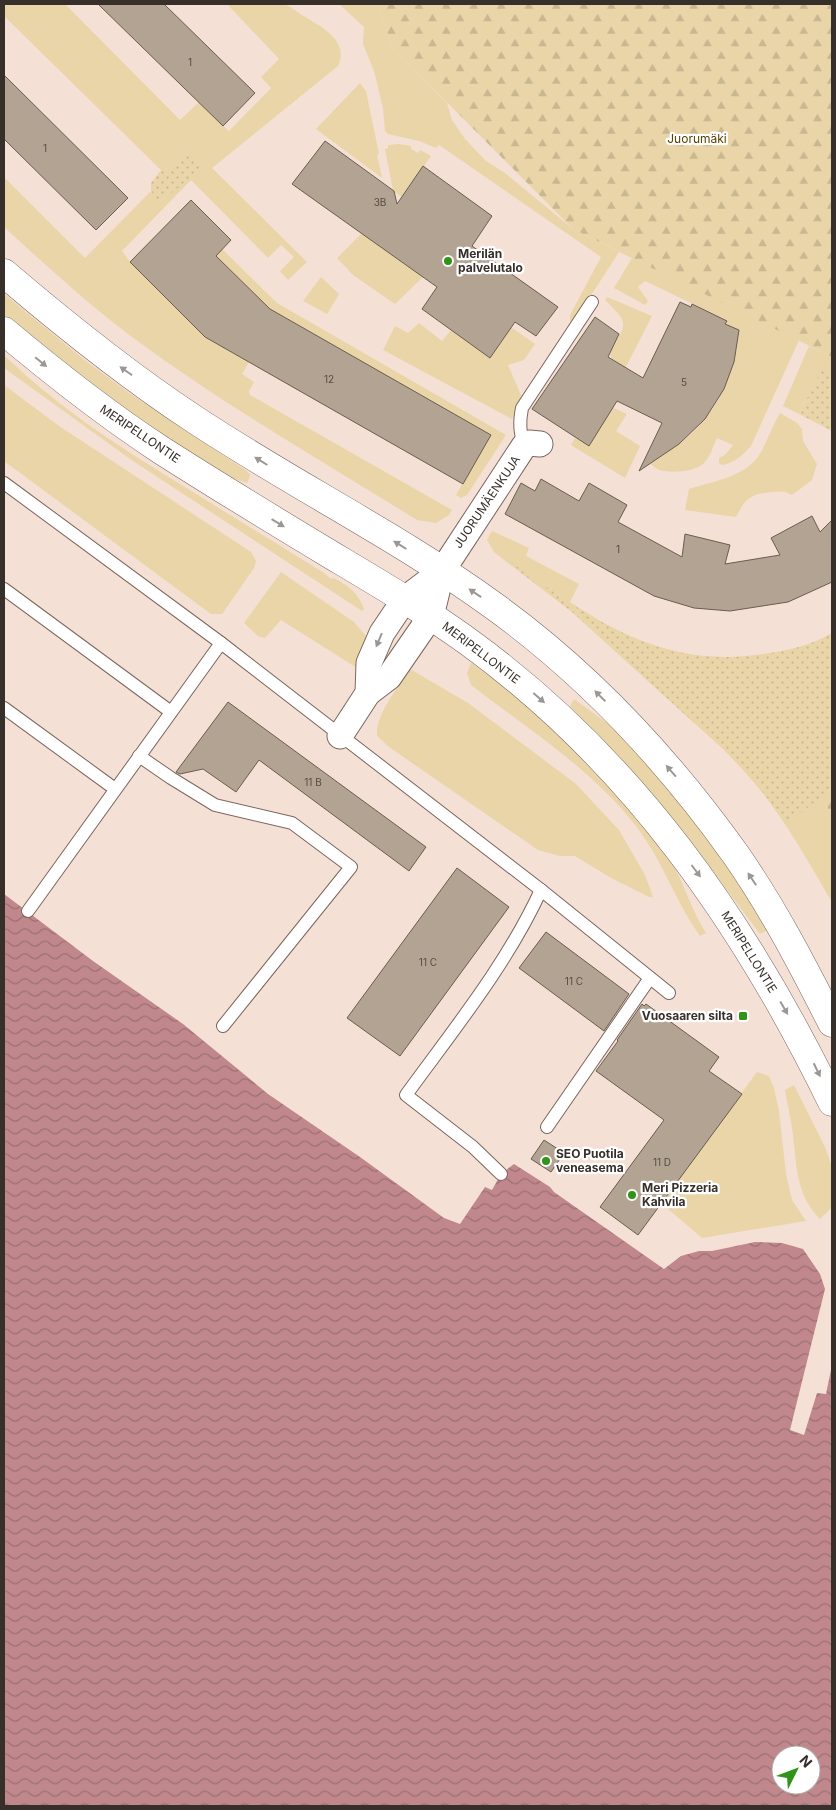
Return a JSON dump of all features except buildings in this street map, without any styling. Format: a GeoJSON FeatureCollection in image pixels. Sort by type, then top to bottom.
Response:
{"type":"FeatureCollection","features":[{"type":"Feature","properties":{"kind":"main road"},"geometry":{"type":"LineString","coordinates":[[4,273],[55,317],[116,364],[194,419],[442,571],[495,607],[548,649],[590,687],[634,730],[692,796],[737,856],[789,940],[832,1023]]}},
{"type":"Feature","properties":{"kind":"main road","name":"MERIPELLONTIE"},"geometry":{"type":"LineString","coordinates":[[4,331],[101,408],[158,448],[430,616],[516,679],[559,716],[605,761],[660,823],[708,887],[757,962],[801,1038],[832,1102]]}},
{"type":"Feature","properties":{"kind":"street","name":"JUORUMÄENKUJA"},"geometry":{"type":"LineString","coordinates":[[368,693],[369,663],[382,633],[405,599],[442,571],[532,445]]}},
{"type":"Feature","properties":{"kind":"street","name":"JUORUMÄENKUJA"},"geometry":{"type":"LineString","coordinates":[[368,693],[390,678],[430,616],[442,571]]}},
{"type":"Feature","properties":{"kind":"street"},"geometry":{"type":"LineString","coordinates":[[340,736],[368,693]]}},
{"type":"Feature","properties":{"kind":"lane","name":"JUORUMÄENKUJA"},"geometry":{"type":"LineString","coordinates":[[532,445],[520,432],[522,408],[592,302]]}},
{"type":"Feature","properties":{"kind":"lane"},"geometry":{"type":"LineString","coordinates":[[4,482],[221,643],[541,890],[669,993]]}},
{"type":"Feature","properties":{"kind":"lane"},"geometry":{"type":"LineString","coordinates":[[4,589],[171,712]]}},
{"type":"Feature","properties":{"kind":"lane"},"geometry":{"type":"LineString","coordinates":[[28,910],[221,643]]}},
{"type":"Feature","properties":{"kind":"lane"},"geometry":{"type":"LineString","coordinates":[[4,708],[115,789]]}},
{"type":"Feature","properties":{"kind":"lane"},"geometry":{"type":"LineString","coordinates":[[139,756],[215,805],[292,823],[351,867],[223,1026]]}},
{"type":"Feature","properties":{"kind":"lane"},"geometry":{"type":"LineString","coordinates":[[501,1174],[473,1147],[406,1095],[490,978],[529,918],[541,890]]}},
{"type":"Feature","properties":{"kind":"lane"},"geometry":{"type":"LineString","coordinates":[[547,1127],[650,978]]}},
{"type":"Feature","properties":{"kind":"green space"},"geometry":{"type":"Polygon","coordinates":[[[275,3],[285,5],[317,24],[337,41],[341,57],[338,66],[212,168],[307,262],[288,280],[280,271],[294,257],[281,245],[268,258],[191,180],[122,251],[130,262],[205,337],[249,362],[242,374],[254,382],[249,391],[250,395],[452,510],[449,515],[436,523],[417,520],[225,401],[188,377],[115,324],[4,227],[4,177],[85,258],[151,191],[160,201],[191,152],[169,170],[161,170],[4,16],[4,4],[65,4],[180,120],[199,102],[229,131],[271,88],[261,77],[279,59],[227,4],[275,3]]]}},
{"type":"Feature","properties":{"kind":"green space"},"geometry":{"type":"Polygon","coordinates":[[[339,4],[378,4],[392,47],[447,103],[452,120],[465,139],[486,161],[505,173],[573,229],[619,252],[570,328],[570,315],[601,257],[439,145],[436,148],[419,141],[388,134],[385,131],[383,108],[374,71],[363,44],[364,27],[339,4]]]}},
{"type":"Feature","properties":{"kind":"green space","name":"Juorumäki"},"geometry":{"type":"Polygon","coordinates":[[[378,4],[832,4],[832,357],[573,229],[392,47],[378,4]]]}},
{"type":"Feature","properties":{"kind":"green space"},"geometry":{"type":"Polygon","coordinates":[[[360,83],[366,91],[382,178],[316,129],[360,83]]]}},
{"type":"Feature","properties":{"kind":"green space"},"geometry":{"type":"Polygon","coordinates":[[[388,145],[411,146],[411,149],[418,153],[420,150],[431,156],[402,197],[393,191],[385,149],[388,148],[388,145]]]}},
{"type":"Feature","properties":{"kind":"green space"},"geometry":{"type":"Polygon","coordinates":[[[191,152],[203,168],[160,202],[151,191],[151,183],[161,170],[169,170],[191,152]]]}},
{"type":"Feature","properties":{"kind":"green space"},"geometry":{"type":"Polygon","coordinates":[[[362,233],[423,277],[395,304],[353,275],[337,258],[362,233]]]}},
{"type":"Feature","properties":{"kind":"green space"},"geometry":{"type":"Polygon","coordinates":[[[222,249],[277,303],[506,435],[467,495],[461,498],[456,495],[490,435],[270,309],[216,256],[222,249]]]}},
{"type":"Feature","properties":{"kind":"green space"},"geometry":{"type":"Polygon","coordinates":[[[632,258],[799,340],[751,446],[730,462],[722,465],[719,463],[719,458],[725,455],[733,445],[717,438],[704,463],[691,470],[662,471],[648,462],[668,452],[685,439],[700,425],[712,409],[722,392],[730,372],[736,352],[739,330],[725,324],[726,320],[645,281],[638,287],[648,301],[645,305],[614,288],[632,258]]]}},
{"type":"Feature","properties":{"kind":"green space"},"geometry":{"type":"Polygon","coordinates":[[[321,277],[339,294],[327,314],[303,301],[321,277]]]}},
{"type":"Feature","properties":{"kind":"green space"},"geometry":{"type":"Polygon","coordinates":[[[4,294],[87,362],[132,395],[247,471],[250,475],[247,483],[212,469],[116,404],[4,314],[4,294]]]}},
{"type":"Feature","properties":{"kind":"green space"},"geometry":{"type":"Polygon","coordinates":[[[607,297],[652,316],[610,398],[621,365],[611,358],[610,353],[623,325],[619,315],[605,300],[607,297]]]}},
{"type":"Feature","properties":{"kind":"green space"},"geometry":{"type":"Polygon","coordinates":[[[419,323],[442,341],[451,330],[490,358],[511,327],[535,344],[524,360],[508,365],[523,400],[512,419],[383,350],[395,326],[408,333],[419,323]]]}},
{"type":"Feature","properties":{"kind":"green space"},"geometry":{"type":"Polygon","coordinates":[[[809,346],[832,357],[832,376],[822,371],[799,414],[783,406],[809,346]]]}},
{"type":"Feature","properties":{"kind":"green space"},"geometry":{"type":"Polygon","coordinates":[[[4,355],[24,374],[90,426],[331,579],[334,578],[344,584],[356,594],[364,609],[362,611],[133,461],[4,368],[4,355]]]}},
{"type":"Feature","properties":{"kind":"green space"},"geometry":{"type":"Polygon","coordinates":[[[822,370],[832,376],[832,431],[799,414],[822,370]]]}},
{"type":"Feature","properties":{"kind":"green space"},"geometry":{"type":"Polygon","coordinates":[[[4,385],[59,426],[251,552],[256,561],[254,568],[222,614],[211,614],[4,461],[4,385]]]}},
{"type":"Feature","properties":{"kind":"green space"},"geometry":{"type":"Polygon","coordinates":[[[597,401],[627,414],[616,431],[640,446],[625,478],[571,445],[575,438],[589,446],[604,421],[597,401]]]}},
{"type":"Feature","properties":{"kind":"green space"},"geometry":{"type":"Polygon","coordinates":[[[780,413],[797,423],[802,429],[803,441],[817,464],[812,480],[792,495],[778,491],[754,496],[746,501],[736,517],[685,510],[689,489],[739,473],[755,460],[761,452],[780,413]]]}},
{"type":"Feature","properties":{"kind":"green space"},"geometry":{"type":"Polygon","coordinates":[[[492,531],[529,548],[526,556],[579,584],[570,602],[588,614],[644,642],[683,653],[726,658],[693,722],[572,612],[494,552],[487,540],[492,531]]]}},
{"type":"Feature","properties":{"kind":"green space"},"geometry":{"type":"Polygon","coordinates":[[[494,551],[588,614],[619,631],[651,644],[686,653],[723,657],[763,654],[799,647],[832,633],[832,791],[830,790],[787,824],[759,787],[724,750],[572,612],[494,551]]]}},
{"type":"Feature","properties":{"kind":"green space"},"geometry":{"type":"Polygon","coordinates":[[[281,572],[354,622],[366,636],[357,668],[281,620],[265,638],[259,637],[244,623],[281,572]]]}},
{"type":"Feature","properties":{"kind":"green space"},"geometry":{"type":"Polygon","coordinates":[[[471,663],[539,715],[621,796],[664,849],[678,873],[695,914],[706,933],[700,936],[684,911],[649,845],[623,811],[562,753],[471,685],[467,673],[471,663]]]}},
{"type":"Feature","properties":{"kind":"green space"},"geometry":{"type":"Polygon","coordinates":[[[410,669],[468,703],[576,784],[619,830],[645,875],[653,897],[649,897],[611,878],[575,856],[560,856],[538,850],[389,747],[377,736],[377,728],[384,710],[410,669]]]}},
{"type":"Feature","properties":{"kind":"green space"},"geometry":{"type":"Polygon","coordinates":[[[574,699],[618,731],[633,745],[708,836],[770,929],[760,934],[645,786],[570,706],[574,699]]]}},
{"type":"Feature","properties":{"kind":"green space"},"geometry":{"type":"Polygon","coordinates":[[[799,711],[832,791],[830,790],[820,798],[832,814],[832,902],[781,817],[744,771],[799,711]]]}},
{"type":"Feature","properties":{"kind":"green space"},"geometry":{"type":"Polygon","coordinates":[[[830,790],[832,791],[832,814],[820,798],[830,790]]]}},
{"type":"Feature","properties":{"kind":"green space"},"geometry":{"type":"Polygon","coordinates":[[[757,1072],[769,1076],[774,1088],[779,1111],[786,1174],[792,1200],[806,1221],[702,1238],[661,1203],[757,1072]]]}},
{"type":"Feature","properties":{"kind":"green space"},"geometry":{"type":"Polygon","coordinates":[[[794,1085],[825,1147],[832,1167],[832,1207],[820,1219],[805,1198],[798,1176],[785,1090],[794,1085]]]}},
{"type":"Feature","properties":{"kind":"water"},"geometry":{"type":"Polygon","coordinates":[[[4,894],[93,961],[183,1024],[268,1094],[444,1218],[460,1224],[485,1187],[492,1190],[501,1174],[514,1164],[550,1187],[554,1192],[664,1269],[681,1256],[699,1251],[712,1251],[755,1242],[782,1243],[803,1249],[820,1274],[825,1289],[790,1430],[804,1435],[817,1393],[826,1394],[832,1365],[832,1806],[4,1806],[4,894]]]}},
{"type":"Feature","properties":{"kind":"place","name":"Merilän palvelutalo"},"geometry":{"type":"Point","coordinates":[448,261]}},
{"type":"Feature","properties":{"kind":"place","name":"Vuosaaren silta"},"geometry":{"type":"Point","coordinates":[743,1016]}},
{"type":"Feature","properties":{"kind":"place","name":"SEO Puotila veneasema"},"geometry":{"type":"Point","coordinates":[546,1161]}},
{"type":"Feature","properties":{"kind":"place","name":"Meri Pizzeria Kahvila"},"geometry":{"type":"Point","coordinates":[632,1195]}}]}
